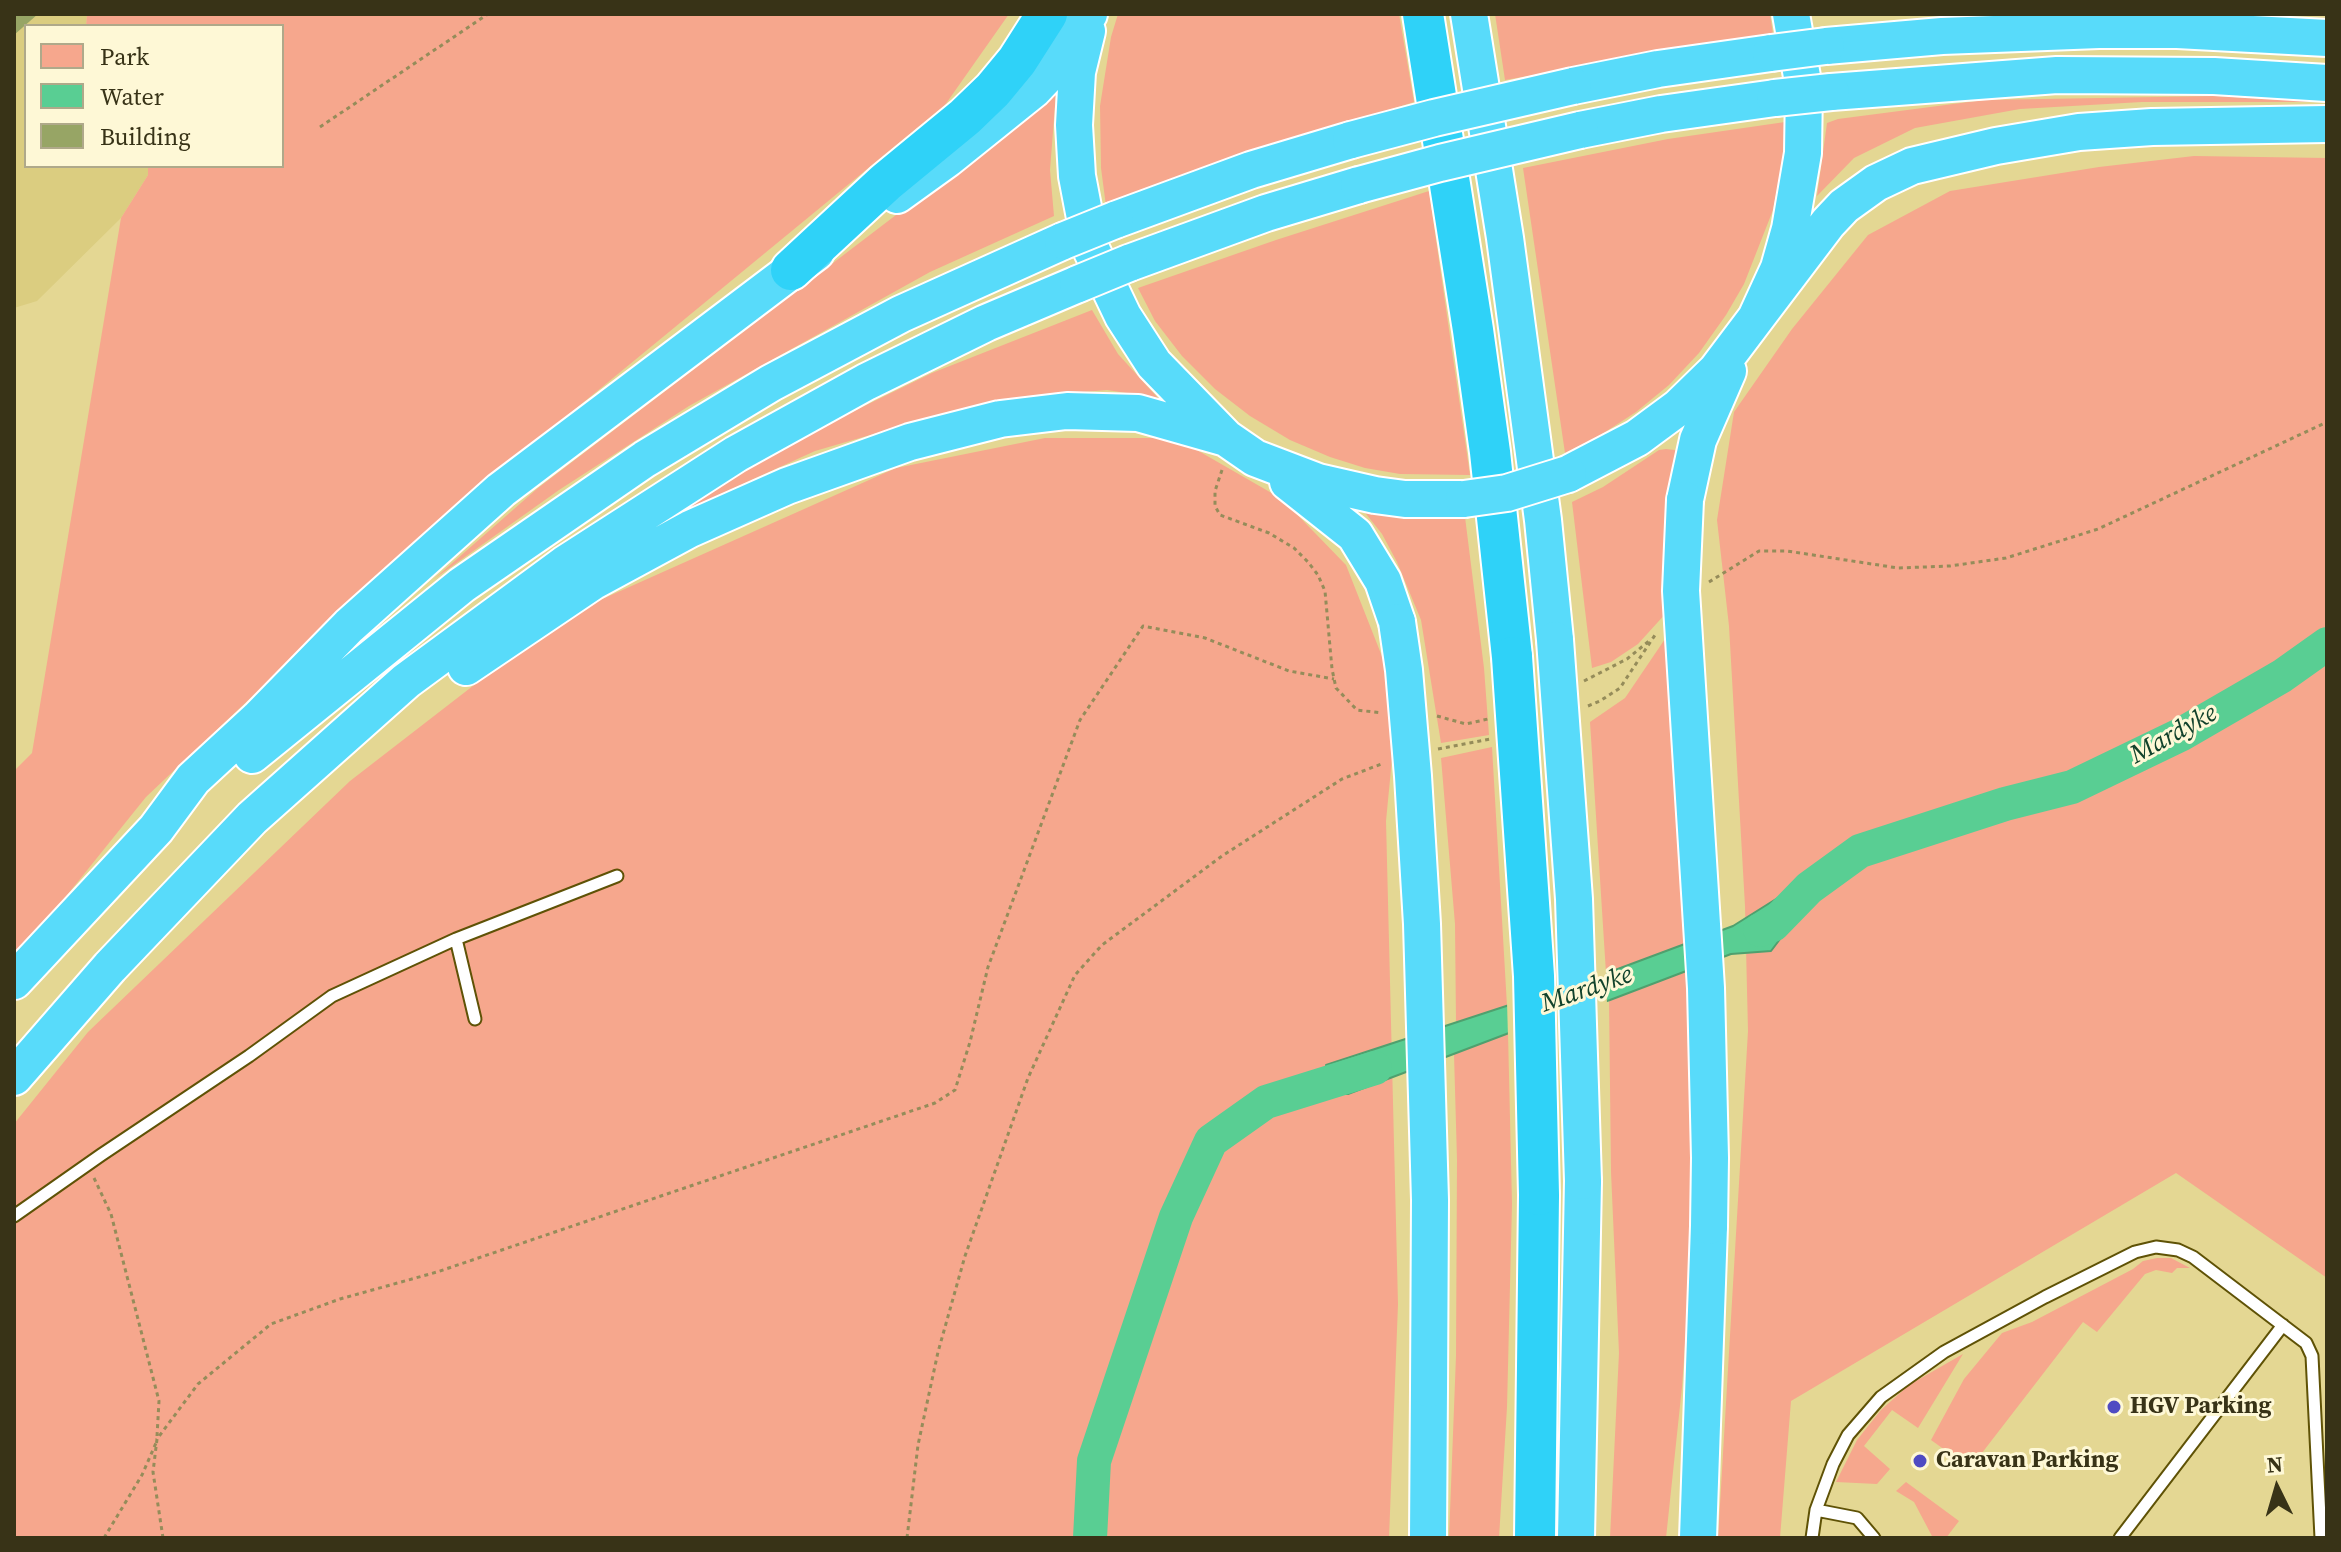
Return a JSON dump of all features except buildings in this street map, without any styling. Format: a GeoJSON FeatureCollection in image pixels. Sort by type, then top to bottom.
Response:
{"type":"FeatureCollection","features":[{"type":"Feature","properties":{"kind":"highway"},"geometry":{"type":"LineString","coordinates":[[791,270],[886,182],[993,90],[1017,61],[1047,14]]}},
{"type":"Feature","properties":{"kind":"highway"},"geometry":{"type":"LineString","coordinates":[[14,981],[156,829],[193,779],[258,719],[349,626],[501,490],[791,270],[947,159],[1033,90],[1053,69],[1090,14]]}},
{"type":"Feature","properties":{"kind":"highway"},"geometry":{"type":"LineString","coordinates":[[1090,14],[1077,72],[1074,125],[1077,176],[1091,249],[1106,284],[1138,342],[1177,390],[1239,447],[1316,502],[1355,535],[1383,581],[1397,622],[1413,776],[1425,985],[1430,1200],[1428,1538]]}},
{"type":"Feature","properties":{"kind":"highway"},"geometry":{"type":"LineString","coordinates":[[1423,14],[1481,391],[1512,657],[1533,962],[1539,1195],[1535,1538]]}},
{"type":"Feature","properties":{"kind":"highway"},"geometry":{"type":"LineString","coordinates":[[1469,14],[1507,254],[1541,507],[1555,640],[1574,899],[1583,1181],[1576,1538]]}},
{"type":"Feature","properties":{"kind":"highway"},"geometry":{"type":"LineString","coordinates":[[1695,1538],[1700,1500],[1710,1128],[1705,973],[1681,591],[1685,500],[1698,440],[1779,268],[1790,229],[1803,153],[1804,88],[1791,14]]}},
{"type":"Feature","properties":{"kind":"highway"},"geometry":{"type":"LineString","coordinates":[[156,829],[211,793],[270,738],[462,585],[645,459],[771,383],[901,314],[1063,241],[1251,170],[1434,118],[1573,86],[1658,69],[1826,46],[1942,36],[2083,30],[2177,30],[2327,38]]}},
{"type":"Feature","properties":{"kind":"highway"},"geometry":{"type":"LineString","coordinates":[[14,1077],[110,967],[252,818],[406,681],[565,564],[686,485],[798,418],[986,323],[1129,263],[1266,213],[1470,155],[1661,114],[1831,92],[2057,75],[2201,76],[2327,83]]}},
{"type":"Feature","properties":{"kind":"highway"},"geometry":{"type":"LineString","coordinates":[[211,863],[244,845],[340,763],[425,697],[592,582],[690,529],[787,486],[910,442],[1000,419],[1039,413],[1138,413],[1239,447],[1318,482],[1375,495],[1414,500],[1464,499],[1507,493],[1568,474],[1637,438],[1679,407],[1716,371],[1844,206],[1876,183],[1912,166],[1996,146],[2079,132],[2327,124]]}},
{"type":"Feature","properties":{"kind":"lane"},"geometry":{"type":"LineString","coordinates":[[14,1216],[332,996],[456,939],[617,876]]}},
{"type":"Feature","properties":{"kind":"lane"},"geometry":{"type":"LineString","coordinates":[[456,939],[475,1019]]}},
{"type":"Feature","properties":{"kind":"lane"},"geometry":{"type":"LineString","coordinates":[[1812,1538],[1816,1510],[1833,1464],[1848,1435],[1881,1397],[1901,1380],[1944,1352],[2032,1304],[2135,1252],[2156,1247],[2185,1254],[2306,1343],[2312,1356],[2321,1538]]}},
{"type":"Feature","properties":{"kind":"lane"},"geometry":{"type":"LineString","coordinates":[[2120,1538],[2283,1325]]}},
{"type":"Feature","properties":{"kind":"lane"},"geometry":{"type":"LineString","coordinates":[[1816,1510],[1857,1518],[1874,1538]]}},
{"type":"Feature","properties":{"kind":"path"},"geometry":{"type":"LineString","coordinates":[[320,127],[488,14]]}},
{"type":"Feature","properties":{"kind":"path"},"geometry":{"type":"LineString","coordinates":[[1706,584],[1759,551],[1787,551],[1898,568],[1950,566],[2006,558],[2098,529],[2327,422]]}},
{"type":"Feature","properties":{"kind":"path"},"geometry":{"type":"LineString","coordinates":[[1239,447],[1221,471],[1215,491],[1215,506],[1220,515],[1229,520],[1269,533],[1294,548],[1318,575],[1325,591],[1336,688],[1357,710],[1384,713]]}},
{"type":"Feature","properties":{"kind":"path"},"geometry":{"type":"LineString","coordinates":[[104,1538],[142,1475],[157,1439],[198,1384],[271,1324],[340,1299],[437,1272],[935,1103],[955,1090],[988,967],[1080,720],[1143,626],[1205,638],[1289,671],[1334,679]]}},
{"type":"Feature","properties":{"kind":"path"},"geometry":{"type":"LineString","coordinates":[[1585,706],[1600,701],[1620,688],[1659,630]]}},
{"type":"Feature","properties":{"kind":"path"},"geometry":{"type":"LineString","coordinates":[[1581,682],[1627,659],[1654,637]]}},
{"type":"Feature","properties":{"kind":"path"},"geometry":{"type":"LineString","coordinates":[[1437,716],[1466,724],[1496,716]]}},
{"type":"Feature","properties":{"kind":"path"},"geometry":{"type":"LineString","coordinates":[[1429,752],[1496,738]]}},
{"type":"Feature","properties":{"kind":"path"},"geometry":{"type":"LineString","coordinates":[[907,1538],[918,1445],[938,1352],[965,1256],[1028,1078],[1075,975],[1102,945],[1222,856],[1342,779],[1388,762]]}},
{"type":"Feature","properties":{"kind":"path"},"geometry":{"type":"LineString","coordinates":[[87,1164],[111,1214],[159,1401],[153,1472],[163,1538]]}},
{"type":"Feature","properties":{"kind":"shaded area"},"geometry":{"type":"Polygon","coordinates":[[[14,14],[87,14],[86,24],[24,24],[24,168],[148,168],[148,175],[121,218],[37,301],[14,308],[14,14]]]}},
{"type":"Feature","properties":{"kind":"green space"},"geometry":{"type":"Polygon","coordinates":[[[87,14],[1009,14],[945,105],[427,531],[146,797],[14,961],[14,771],[32,753],[121,218],[148,175],[148,168],[284,168],[284,24],[86,24],[87,14]]]}},
{"type":"Feature","properties":{"kind":"green space"},"geometry":{"type":"Polygon","coordinates":[[[1118,14],[1399,14],[1414,102],[1248,154],[1106,206],[1101,168],[1100,106],[1111,37],[1118,14]]]}},
{"type":"Feature","properties":{"kind":"green space"},"geometry":{"type":"Polygon","coordinates":[[[1495,14],[1770,14],[1773,34],[1505,80],[1495,14]]]}},
{"type":"Feature","properties":{"kind":"green space"},"geometry":{"type":"Polygon","coordinates":[[[1056,93],[1050,170],[1054,216],[930,272],[689,406],[559,490],[434,579],[538,488],[1056,93]]]}},
{"type":"Feature","properties":{"kind":"green space"},"geometry":{"type":"Polygon","coordinates":[[[2215,96],[2325,102],[2142,102],[2020,109],[1915,128],[1854,158],[1817,196],[1827,123],[1838,119],[1984,100],[2215,96]]]}},
{"type":"Feature","properties":{"kind":"green space"},"geometry":{"type":"Polygon","coordinates":[[[1785,122],[1784,154],[1773,210],[1744,284],[1726,315],[1699,353],[1669,385],[1636,412],[1565,453],[1523,168],[1668,139],[1785,122]]]}},
{"type":"Feature","properties":{"kind":"green space"},"geometry":{"type":"Polygon","coordinates":[[[2194,156],[2327,158],[2327,1278],[2176,1173],[1791,1401],[1780,1538],[1718,1538],[1748,1031],[1745,906],[1729,626],[1717,520],[1734,412],[1792,329],[1868,235],[1950,191],[2099,167],[2194,156]]]}},
{"type":"Feature","properties":{"kind":"green space"},"geometry":{"type":"Polygon","coordinates":[[[1429,191],[1470,475],[1400,474],[1365,468],[1290,440],[1250,416],[1215,389],[1182,356],[1155,321],[1138,288],[1276,240],[1429,191]]]}},
{"type":"Feature","properties":{"kind":"green space"},"geometry":{"type":"Polygon","coordinates":[[[1092,310],[1118,354],[1158,398],[1107,390],[1037,396],[915,422],[815,451],[723,493],[604,557],[811,432],[932,373],[1092,310]]]}},
{"type":"Feature","properties":{"kind":"green space"},"geometry":{"type":"Polygon","coordinates":[[[1045,438],[1176,438],[1282,499],[1346,565],[1398,697],[1386,821],[1398,1304],[1389,1538],[14,1538],[14,1124],[88,1032],[350,781],[562,617],[896,468],[1045,438]]]}},
{"type":"Feature","properties":{"kind":"green space"},"geometry":{"type":"Polygon","coordinates":[[[1659,450],[1675,450],[1680,458],[1677,601],[1638,644],[1611,662],[1592,668],[1572,502],[1603,487],[1659,450]]]}},
{"type":"Feature","properties":{"kind":"green space"},"geometry":{"type":"Polygon","coordinates":[[[1363,510],[1413,517],[1465,517],[1489,735],[1441,743],[1421,620],[1397,562],[1382,534],[1363,510]]]}},
{"type":"Feature","properties":{"kind":"green space"},"geometry":{"type":"Polygon","coordinates":[[[1667,636],[1687,943],[1606,973],[1590,722],[1625,698],[1667,636]]]}},
{"type":"Feature","properties":{"kind":"green space"},"geometry":{"type":"Polygon","coordinates":[[[1492,747],[1507,1006],[1456,1022],[1455,924],[1441,758],[1492,747]]]}},
{"type":"Feature","properties":{"kind":"green space"},"geometry":{"type":"Polygon","coordinates":[[[1685,972],[1690,1003],[1693,1231],[1682,1387],[1666,1538],[1610,1538],[1619,1353],[1611,1172],[1609,1000],[1685,972]]]}},
{"type":"Feature","properties":{"kind":"green space"},"geometry":{"type":"Polygon","coordinates":[[[1508,1033],[1512,1204],[1507,1407],[1499,1538],[1449,1538],[1456,1356],[1454,1054],[1508,1033]]]}},
{"type":"Feature","properties":{"kind":"green space"},"geometry":{"type":"Polygon","coordinates":[[[2171,1258],[2190,1268],[2177,1268],[2172,1273],[2156,1270],[2145,1274],[2097,1332],[2083,1322],[1975,1462],[1963,1463],[1931,1440],[1964,1379],[2002,1333],[2032,1322],[2143,1261],[2171,1258]]]}},
{"type":"Feature","properties":{"kind":"green space"},"geometry":{"type":"Polygon","coordinates":[[[1963,1354],[1918,1428],[1892,1410],[1864,1446],[1890,1469],[1877,1484],[1836,1482],[1857,1440],[1881,1410],[1909,1385],[1963,1354]]]}},
{"type":"Feature","properties":{"kind":"green space"},"geometry":{"type":"Polygon","coordinates":[[[1906,1482],[1959,1521],[1946,1538],[1933,1538],[1914,1502],[1896,1491],[1906,1482]]]}},
{"type":"Feature","properties":{"kind":"water"},"geometry":{"type":"Polygon","coordinates":[[[1792,889],[1799,914],[1771,951],[1731,954],[1348,1094],[1333,1094],[1326,1065],[1607,973],[1733,926],[1792,889]]]}},
{"type":"Feature","properties":{"kind":"pier"},"geometry":{"type":"Polygon","coordinates":[[[1606,969],[1607,1005],[1508,1037],[1507,1002],[1606,969]]]}},
{"type":"Feature","properties":{"kind":"waterway","name":"Mardyke"},"geometry":{"type":"LineString","coordinates":[[1760,930],[1773,925],[1809,888],[1860,851],[2005,804],[2072,787],[2180,735],[2282,676],[2327,644]]}},
{"type":"Feature","properties":{"kind":"waterway","name":"Mardyke"},"geometry":{"type":"LineString","coordinates":[[1090,1538],[1094,1461],[1176,1217],[1211,1141],[1266,1102],[1375,1068]]}},
{"type":"Feature","properties":{"kind":"place","name":"HGV Parking"},"geometry":{"type":"Point","coordinates":[2114,1407]}},
{"type":"Feature","properties":{"kind":"place","name":"Caravan Parking"},"geometry":{"type":"Point","coordinates":[1920,1461]}}]}
